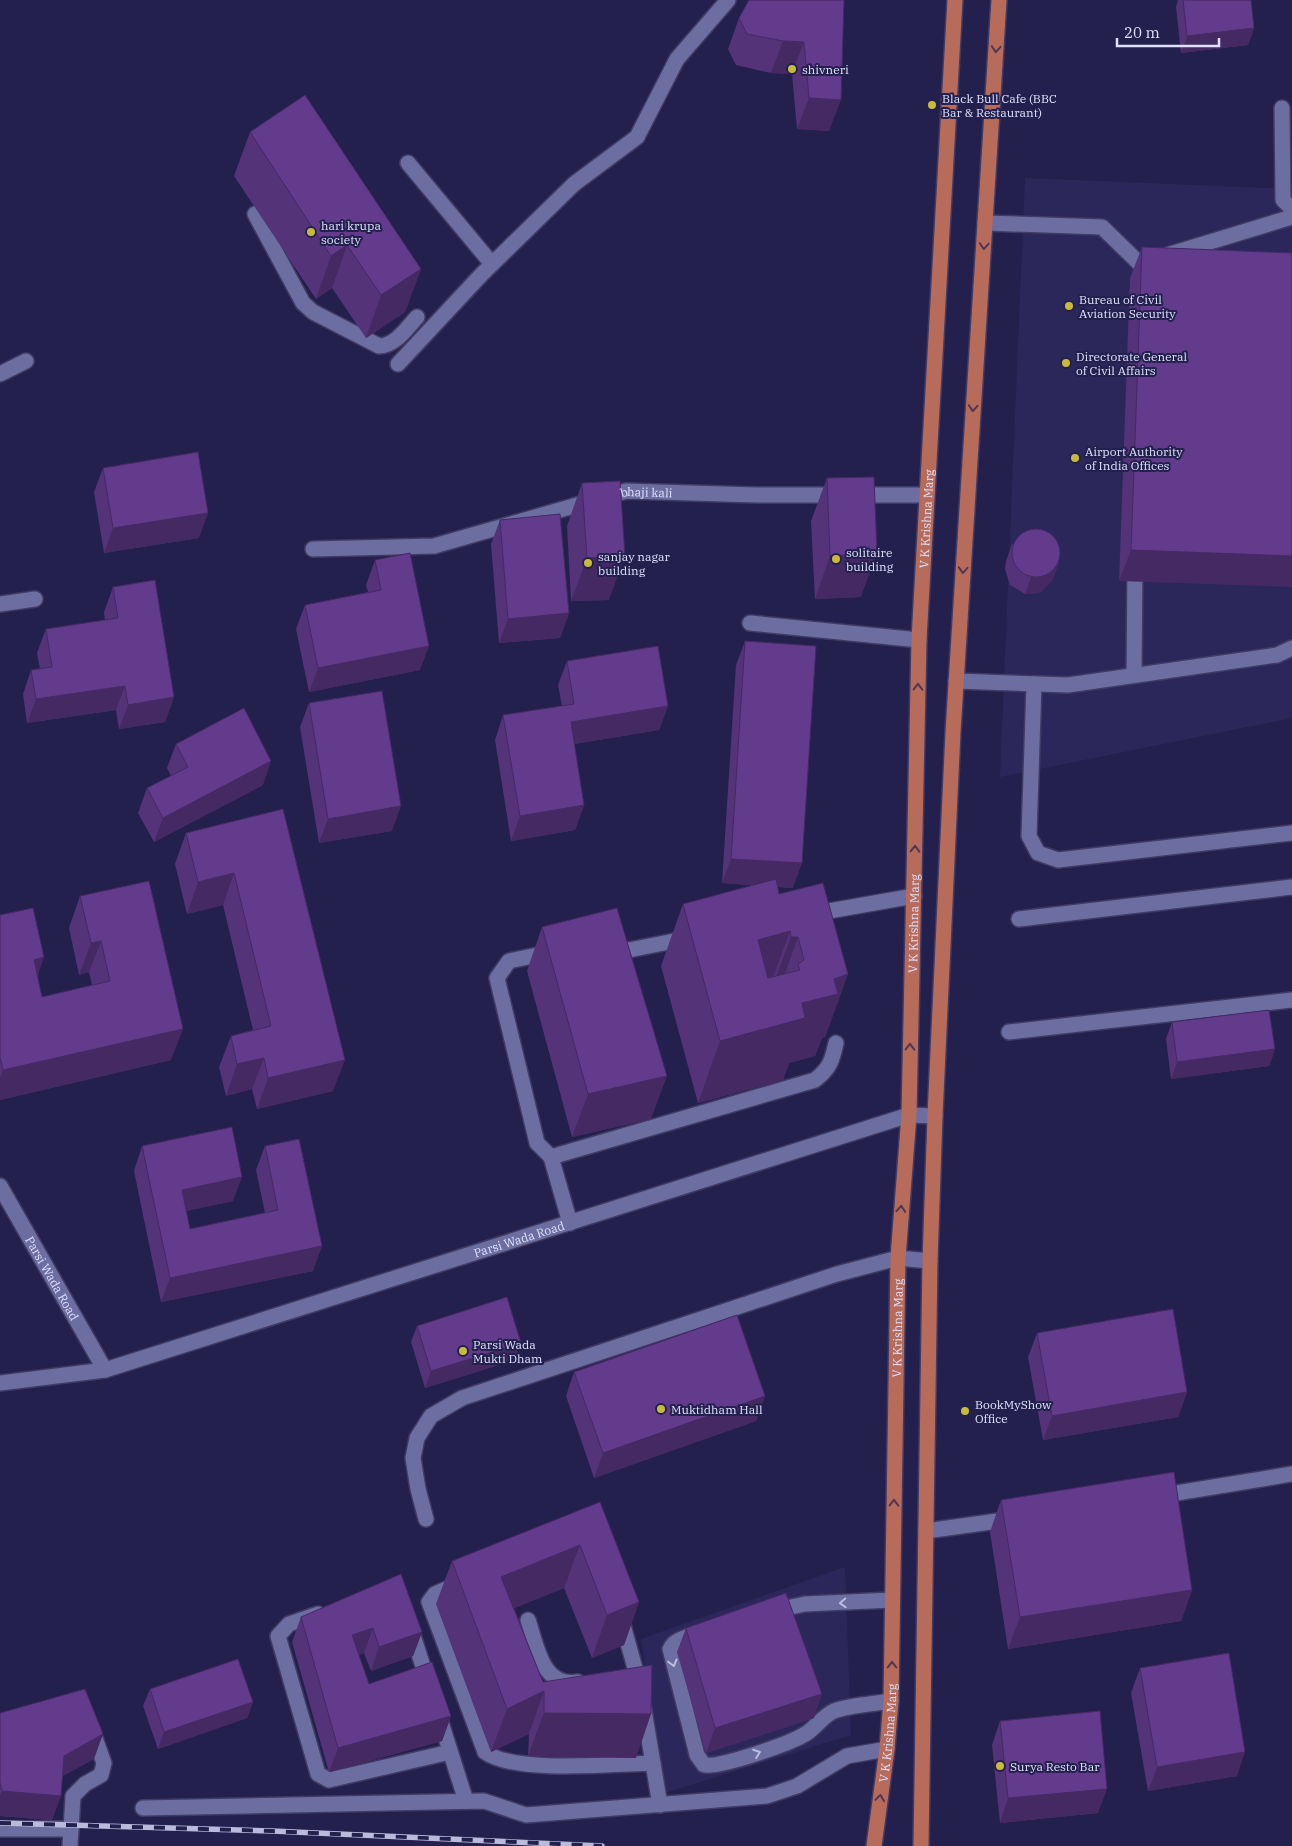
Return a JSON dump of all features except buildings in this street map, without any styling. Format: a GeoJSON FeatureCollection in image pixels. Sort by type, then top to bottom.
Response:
{"type":"FeatureCollection","features":[{"type":"Feature","properties":{"kind":"main road","name":"V K Krishna Marg"},"geometry":{"type":"LineString","coordinates":[[874,1846],[887,1749],[891,1701],[898,1258],[909,1116],[919,640],[955,0]]}},
{"type":"Feature","properties":{"kind":"main road"},"geometry":{"type":"LineString","coordinates":[[921,1846],[930,1261],[935,1116],[956,681],[999,0]]}},
{"type":"Feature","properties":{"kind":"street"},"geometry":{"type":"LineString","coordinates":[[398,364],[492,264],[574,184],[637,137],[677,59],[728,0]]}},
{"type":"Feature","properties":{"kind":"street"},"geometry":{"type":"LineString","coordinates":[[1282,108],[1283,200],[1292,210]]}},
{"type":"Feature","properties":{"kind":"street"},"geometry":{"type":"LineString","coordinates":[[408,163],[492,264]]}},
{"type":"Feature","properties":{"kind":"street"},"geometry":{"type":"LineString","coordinates":[[255,214],[299,297],[308,308],[379,346],[389,345],[401,334],[414,313],[427,332]]}},
{"type":"Feature","properties":{"kind":"street"},"geometry":{"type":"LineString","coordinates":[[985,223],[1102,227],[1139,268],[1292,217]]}},
{"type":"Feature","properties":{"kind":"street"},"geometry":{"type":"LineString","coordinates":[[401,334],[413,348]]}},
{"type":"Feature","properties":{"kind":"street"},"geometry":{"type":"LineString","coordinates":[[0,374],[26,361]]}},
{"type":"Feature","properties":{"kind":"street","name":"bhaji kali"},"geometry":{"type":"LineString","coordinates":[[313,549],[434,546],[626,491],[756,495],[927,495]]}},
{"type":"Feature","properties":{"kind":"street"},"geometry":{"type":"LineString","coordinates":[[1134,674],[1136,547]]}},
{"type":"Feature","properties":{"kind":"street"},"geometry":{"type":"LineString","coordinates":[[0,604],[34,599]]}},
{"type":"Feature","properties":{"kind":"street"},"geometry":{"type":"LineString","coordinates":[[750,623],[919,640]]}},
{"type":"Feature","properties":{"kind":"street"},"geometry":{"type":"LineString","coordinates":[[956,681],[1068,685],[1134,674],[1277,655],[1292,648]]}},
{"type":"Feature","properties":{"kind":"street"},"geometry":{"type":"LineString","coordinates":[[1034,684],[1029,836],[1038,853],[1058,860],[1292,833]]}},
{"type":"Feature","properties":{"kind":"street"},"geometry":{"type":"LineString","coordinates":[[1019,919],[1292,887]]}},
{"type":"Feature","properties":{"kind":"street"},"geometry":{"type":"LineString","coordinates":[[802,916],[914,896]]}},
{"type":"Feature","properties":{"kind":"street"},"geometry":{"type":"LineString","coordinates":[[598,943],[629,950],[706,935]]}},
{"type":"Feature","properties":{"kind":"street"},"geometry":{"type":"LineString","coordinates":[[568,949],[510,961],[498,978],[538,1143],[551,1157],[570,1223]]}},
{"type":"Feature","properties":{"kind":"street"},"geometry":{"type":"LineString","coordinates":[[1009,1032],[1292,1000]]}},
{"type":"Feature","properties":{"kind":"street"},"geometry":{"type":"LineString","coordinates":[[551,1157],[815,1080],[827,1070],[832,1060],[836,1043]]}},
{"type":"Feature","properties":{"kind":"street","name":"Parsi Wada Road"},"geometry":{"type":"LineString","coordinates":[[0,1383],[105,1370],[909,1116],[935,1116]]}},
{"type":"Feature","properties":{"kind":"street","name":"Parsi Wada Road"},"geometry":{"type":"LineString","coordinates":[[0,1186],[105,1370]]}},
{"type":"Feature","properties":{"kind":"street"},"geometry":{"type":"LineString","coordinates":[[426,1519],[413,1458],[417,1438],[431,1416],[462,1398],[837,1274],[898,1258],[930,1261]]}},
{"type":"Feature","properties":{"kind":"street"},"geometry":{"type":"LineString","coordinates":[[1146,1498],[1292,1474]]}},
{"type":"Feature","properties":{"kind":"street"},"geometry":{"type":"LineString","coordinates":[[926,1531],[1029,1516]]}},
{"type":"Feature","properties":{"kind":"street"},"geometry":{"type":"LineString","coordinates":[[470,1580],[435,1594],[429,1602],[485,1752],[493,1758],[535,1766],[653,1763]]}},
{"type":"Feature","properties":{"kind":"street"},"geometry":{"type":"LineString","coordinates":[[761,1614],[792,1605],[892,1600]]}},
{"type":"Feature","properties":{"kind":"street"},"geometry":{"type":"LineString","coordinates":[[616,1606],[624,1625],[631,1670],[653,1763],[660,1805]]}},
{"type":"Feature","properties":{"kind":"street"},"geometry":{"type":"LineString","coordinates":[[335,1608],[289,1624],[278,1636],[318,1774],[329,1780],[450,1752]]}},
{"type":"Feature","properties":{"kind":"street"},"geometry":{"type":"LineString","coordinates":[[405,1610],[466,1800]]}},
{"type":"Feature","properties":{"kind":"street"},"geometry":{"type":"LineString","coordinates":[[528,1620],[542,1662],[551,1676],[567,1684],[597,1678]]}},
{"type":"Feature","properties":{"kind":"street"},"geometry":{"type":"LineString","coordinates":[[715,1629],[679,1640],[672,1644],[670,1649],[697,1755],[704,1765],[715,1766],[739,1759],[801,1736],[837,1710],[891,1701]]}},
{"type":"Feature","properties":{"kind":"street"},"geometry":{"type":"LineString","coordinates":[[407,1675],[424,1670]]}},
{"type":"Feature","properties":{"kind":"street"},"geometry":{"type":"LineString","coordinates":[[70,1846],[73,1796],[86,1784],[101,1775],[104,1763],[86,1712]]}},
{"type":"Feature","properties":{"kind":"street"},"geometry":{"type":"LineString","coordinates":[[143,1808],[466,1800],[484,1801],[526,1814],[660,1805],[768,1796],[797,1786],[846,1756],[887,1749]]}},
{"type":"Feature","properties":{"kind":"street"},"geometry":{"type":"LineString","coordinates":[[0,1829],[70,1829]]}},
{"type":"Feature","properties":{"kind":"shaded area"},"geometry":{"type":"Polygon","coordinates":[[[1025,178],[1292,189],[1292,718],[1000,777],[1025,178]]]}},
{"type":"Feature","properties":{"kind":"shaded area"},"geometry":{"type":"Polygon","coordinates":[[[845,1567],[851,1735],[665,1793],[641,1639],[845,1567]]]}},
{"type":"Feature","properties":{"kind":"railway"},"geometry":{"type":"LineString","coordinates":[[0,1823],[272,1831],[602,1846]]}},
{"type":"Feature","properties":{"kind":"place","name":"shivneri"},"geometry":{"type":"Point","coordinates":[792,69]}},
{"type":"Feature","properties":{"kind":"place","name":"Black Bull Cafe (BBC Bar & Restaurant)"},"geometry":{"type":"Point","coordinates":[932,105]}},
{"type":"Feature","properties":{"kind":"place","name":"hari krupa society"},"geometry":{"type":"Point","coordinates":[311,232]}},
{"type":"Feature","properties":{"kind":"place","name":"Bureau of Civil Aviation Security"},"geometry":{"type":"Point","coordinates":[1069,306]}},
{"type":"Feature","properties":{"kind":"place","name":"Directorate General of Civil Affairs"},"geometry":{"type":"Point","coordinates":[1066,363]}},
{"type":"Feature","properties":{"kind":"place","name":"Airport Authority of India Offices"},"geometry":{"type":"Point","coordinates":[1075,458]}},
{"type":"Feature","properties":{"kind":"place","name":"solitaire building"},"geometry":{"type":"Point","coordinates":[836,559]}},
{"type":"Feature","properties":{"kind":"place","name":"sanjay nagar building"},"geometry":{"type":"Point","coordinates":[588,563]}},
{"type":"Feature","properties":{"kind":"place","name":"Parsi Wada Mukti Dham"},"geometry":{"type":"Point","coordinates":[463,1351]}},
{"type":"Feature","properties":{"kind":"place","name":"Muktidham Hall"},"geometry":{"type":"Point","coordinates":[661,1409]}},
{"type":"Feature","properties":{"kind":"place","name":"BookMyShow Office"},"geometry":{"type":"Point","coordinates":[965,1411]}},
{"type":"Feature","properties":{"kind":"place","name":"Surya Resto Bar"},"geometry":{"type":"Point","coordinates":[1000,1766]}}]}
